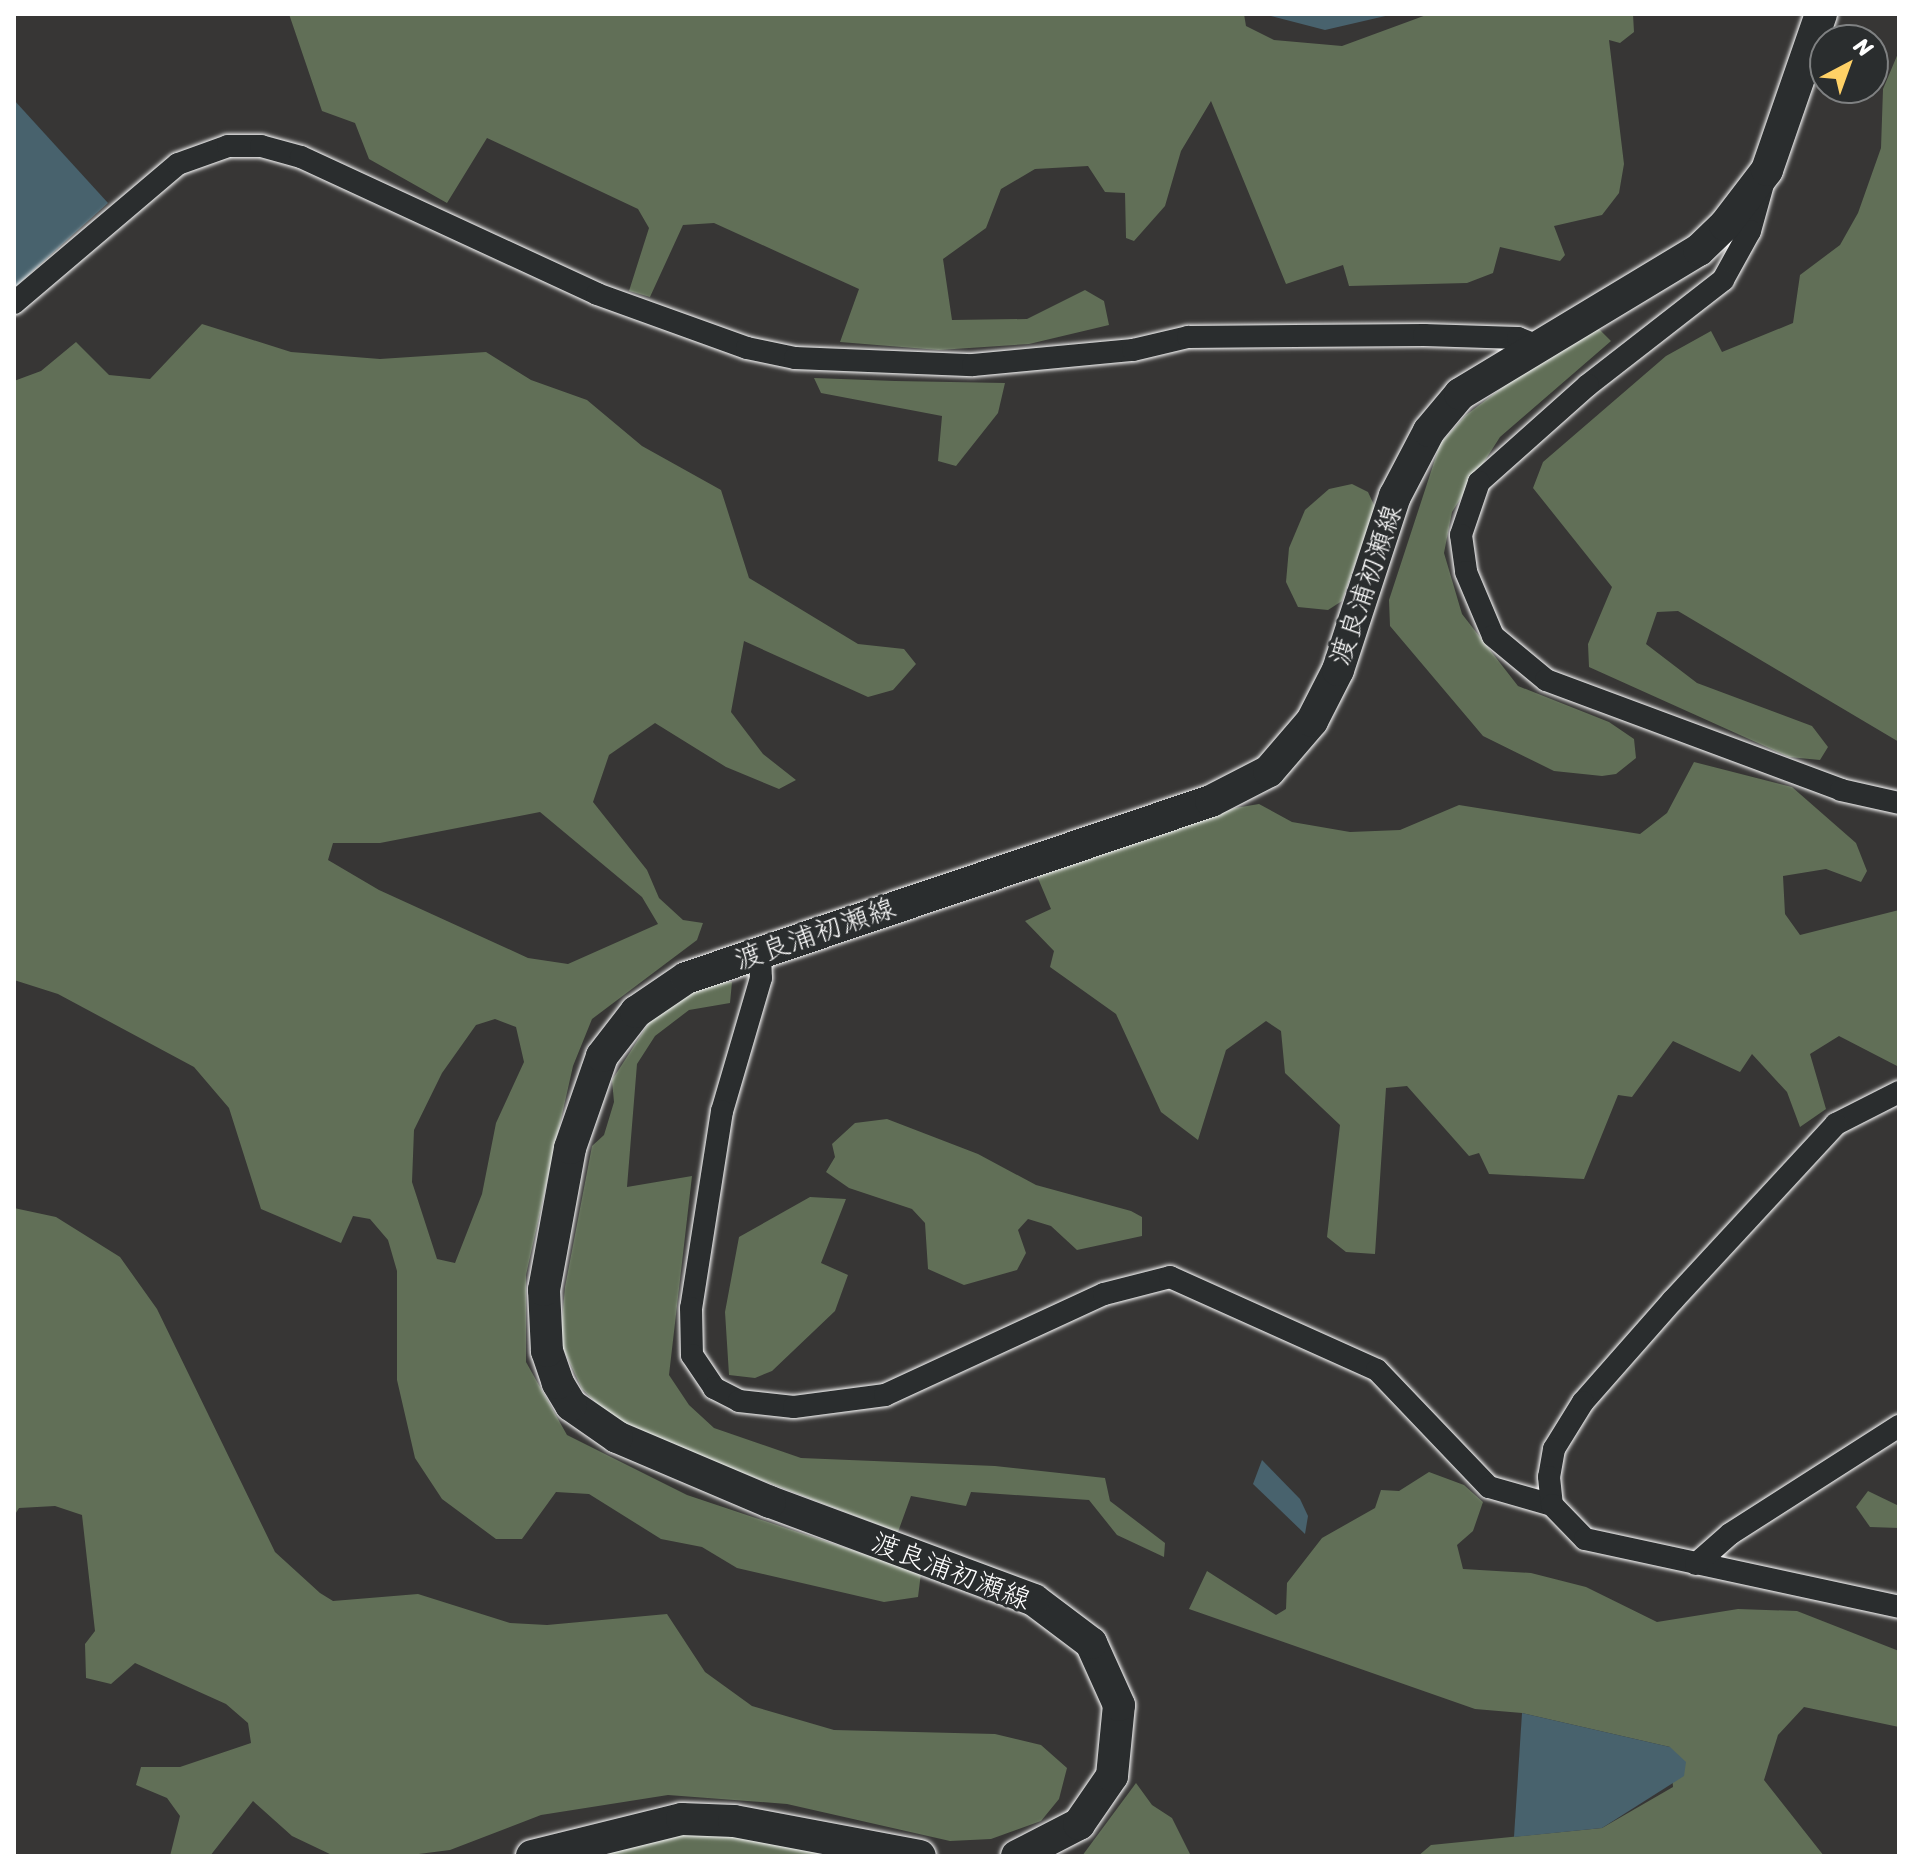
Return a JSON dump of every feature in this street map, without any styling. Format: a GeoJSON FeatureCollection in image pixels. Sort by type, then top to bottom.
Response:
{"type":"FeatureCollection","features":[{"type":"Feature","properties":{"kind":"main road","name":"渡良浦初瀬線"},"geometry":{"type":"LineString","coordinates":[[1017,1856],[1079,1824],[1112,1776],[1119,1705],[1091,1643],[1034,1600],[770,1502],[617,1437],[571,1405],[547,1351],[544,1290],[570,1148],[602,1056],[636,1012],[686,978],[1211,801],[1269,771],[1294,747],[1334,680],[1395,496],[1429,431],[1460,394],[1535,345],[1699,250],[1767,170],[1821,14]]}},
{"type":"Feature","properties":{"kind":"main road"},"geometry":{"type":"LineString","coordinates":[[532,1856],[682,1819],[734,1821],[920,1856]]}},
{"type":"Feature","properties":{"kind":"street"},"geometry":{"type":"LineString","coordinates":[[14,303],[178,164],[228,146],[261,146],[301,157],[597,294],[747,348],[795,358],[973,365],[1133,350],[1188,337],[1424,335],[1518,338],[1535,345]]}},
{"type":"Feature","properties":{"kind":"street"},"geometry":{"type":"LineString","coordinates":[[1767,170],[1750,231],[1723,280],[1588,385],[1479,482],[1461,535],[1466,572],[1493,636],[1546,680],[1841,790],[1899,803]]}},
{"type":"Feature","properties":{"kind":"street"},"geometry":{"type":"LineString","coordinates":[[760,952],[761,978],[722,1111],[691,1308],[692,1355],[714,1388],[739,1401],[794,1407],[885,1395],[1104,1294],[1170,1277],[1377,1370],[1489,1487],[1552,1505],[1585,1539],[1899,1607]]}},
{"type":"Feature","properties":{"kind":"street"},"geometry":{"type":"LineString","coordinates":[[1552,1505],[1554,1449],[1583,1402],[1836,1124],[1899,1092]]}},
{"type":"Feature","properties":{"kind":"street"},"geometry":{"type":"LineString","coordinates":[[1696,1564],[1730,1534],[1899,1426]]}},
{"type":"Feature","properties":{"kind":"green space"},"geometry":{"type":"Polygon","coordinates":[[[289,14],[1244,14],[1246,26],[1274,40],[1342,46],[1429,14],[1633,14],[1634,32],[1620,43],[1609,40],[1624,164],[1619,193],[1602,215],[1554,226],[1565,255],[1560,261],[1500,247],[1493,273],[1467,283],[1349,286],[1343,265],[1286,284],[1211,101],[1181,151],[1165,206],[1134,241],[1126,238],[1125,193],[1105,192],[1088,166],[1035,169],[1001,189],[986,228],[943,259],[952,320],[1027,319],[1085,290],[1104,301],[1109,325],[1029,344],[939,350],[840,342],[859,289],[714,223],[683,225],[650,297],[629,291],[649,228],[638,209],[487,138],[447,203],[369,159],[355,123],[322,111],[289,14]]]}},
{"type":"Feature","properties":{"kind":"green space"},"geometry":{"type":"Polygon","coordinates":[[[1899,51],[1899,742],[1678,611],[1657,612],[1646,644],[1697,683],[1812,726],[1828,747],[1820,760],[1789,757],[1589,667],[1588,644],[1612,587],[1533,488],[1543,462],[1666,356],[1711,331],[1722,352],[1793,323],[1800,275],[1840,245],[1858,213],[1881,148],[1882,104],[1889,104],[1889,75],[1899,51]]]}},
{"type":"Feature","properties":{"kind":"green space"},"geometry":{"type":"Polygon","coordinates":[[[202,324],[291,352],[380,359],[486,352],[531,380],[587,400],[642,446],[721,490],[749,578],[858,644],[904,649],[916,664],[893,690],[868,697],[744,641],[731,712],[763,754],[796,780],[779,789],[726,767],[655,723],[609,755],[593,802],[647,870],[659,898],[683,920],[703,923],[697,940],[592,1019],[573,1066],[526,1275],[526,1362],[567,1435],[687,1495],[921,1573],[918,1597],[884,1602],[737,1568],[702,1547],[661,1539],[589,1494],[556,1492],[522,1539],[496,1539],[442,1499],[415,1458],[397,1380],[397,1271],[388,1240],[370,1219],[353,1216],[341,1243],[261,1209],[229,1108],[194,1067],[58,994],[14,980],[14,381],[41,371],[76,342],[109,375],[150,379],[202,324]],[[540,812],[380,843],[333,843],[328,860],[379,890],[528,958],[568,964],[658,924],[642,897],[540,812]],[[495,1019],[476,1025],[442,1073],[414,1130],[412,1182],[437,1259],[455,1263],[482,1194],[496,1123],[524,1062],[516,1027],[495,1019]]]}},
{"type":"Feature","properties":{"kind":"green space"},"geometry":{"type":"Polygon","coordinates":[[[1599,329],[1611,341],[1500,437],[1452,512],[1444,553],[1462,614],[1518,686],[1609,722],[1634,739],[1636,758],[1616,774],[1602,776],[1554,771],[1483,736],[1390,626],[1389,600],[1440,444],[1466,415],[1564,341],[1599,329]]]}},
{"type":"Feature","properties":{"kind":"green space"},"geometry":{"type":"Polygon","coordinates":[[[814,378],[1005,383],[998,413],[956,466],[938,461],[942,416],[821,393],[814,378]]]}},
{"type":"Feature","properties":{"kind":"green space"},"geometry":{"type":"Polygon","coordinates":[[[1352,484],[1368,492],[1375,507],[1342,601],[1328,610],[1298,607],[1286,582],[1289,548],[1305,510],[1329,489],[1352,484]]]}},
{"type":"Feature","properties":{"kind":"green space"},"geometry":{"type":"Polygon","coordinates":[[[1694,762],[1792,787],[1856,843],[1867,871],[1861,882],[1826,869],[1783,876],[1785,914],[1800,935],[1899,910],[1899,1067],[1839,1036],[1810,1054],[1826,1109],[1800,1127],[1787,1092],[1752,1054],[1740,1072],[1673,1041],[1632,1097],[1618,1095],[1584,1179],[1489,1174],[1479,1153],[1469,1156],[1407,1086],[1386,1088],[1375,1254],[1346,1252],[1327,1237],[1340,1125],[1285,1073],[1281,1031],[1266,1021],[1226,1050],[1198,1140],[1161,1112],[1116,1014],[1050,967],[1054,951],[1025,921],[1051,909],[1037,876],[1235,808],[1259,804],[1292,822],[1350,832],[1400,830],[1459,805],[1640,834],[1667,813],[1694,762]]]}},
{"type":"Feature","properties":{"kind":"green space"},"geometry":{"type":"Polygon","coordinates":[[[703,981],[732,982],[730,1003],[689,1010],[655,1036],[637,1064],[627,1187],[692,1176],[669,1375],[689,1405],[714,1428],[801,1458],[995,1466],[1105,1478],[1110,1501],[1165,1543],[1164,1557],[1117,1535],[1089,1500],[971,1492],[966,1506],[911,1496],[898,1532],[667,1444],[612,1418],[582,1389],[560,1342],[565,1287],[592,1146],[604,1135],[614,1102],[612,1080],[652,1018],[703,981]]]}},
{"type":"Feature","properties":{"kind":"green space"},"geometry":{"type":"Polygon","coordinates":[[[887,1119],[978,1154],[1036,1185],[1131,1211],[1142,1217],[1142,1236],[1077,1250],[1051,1226],[1028,1219],[1018,1230],[1026,1253],[1017,1270],[964,1285],[928,1269],[925,1223],[912,1209],[849,1188],[826,1172],[835,1157],[832,1144],[855,1123],[887,1119]]]}},
{"type":"Feature","properties":{"kind":"green space"},"geometry":{"type":"Polygon","coordinates":[[[810,1197],[846,1199],[821,1263],[848,1275],[835,1311],[772,1371],[755,1378],[729,1375],[725,1312],[739,1237],[810,1197]]]}},
{"type":"Feature","properties":{"kind":"green space"},"geometry":{"type":"Polygon","coordinates":[[[14,1208],[56,1217],[120,1257],[157,1309],[275,1552],[333,1601],[418,1594],[510,1623],[547,1625],[667,1614],[705,1672],[752,1706],[834,1730],[995,1734],[1041,1745],[1067,1768],[1059,1799],[1041,1821],[991,1839],[950,1841],[787,1804],[668,1795],[541,1815],[450,1850],[403,1856],[334,1856],[292,1836],[253,1801],[210,1856],[170,1856],[180,1816],[167,1798],[136,1785],[141,1767],[180,1767],[251,1743],[248,1723],[226,1704],[135,1663],[111,1684],[86,1678],[85,1644],[95,1631],[82,1515],[55,1506],[19,1508],[14,1516],[14,1208]]]}},
{"type":"Feature","properties":{"kind":"green space"},"geometry":{"type":"Polygon","coordinates":[[[1429,1472],[1464,1485],[1483,1502],[1473,1531],[1457,1545],[1463,1569],[1531,1573],[1586,1587],[1657,1622],[1738,1609],[1797,1611],[1899,1651],[1899,1727],[1804,1707],[1778,1735],[1764,1780],[1824,1856],[1418,1856],[1431,1845],[1602,1828],[1673,1787],[1670,1747],[1522,1713],[1475,1709],[1189,1609],[1207,1571],[1276,1615],[1286,1609],[1287,1583],[1322,1538],[1375,1508],[1381,1490],[1399,1491],[1429,1472]]]}},
{"type":"Feature","properties":{"kind":"green space"},"geometry":{"type":"Polygon","coordinates":[[[1868,1491],[1899,1506],[1899,1528],[1870,1527],[1856,1507],[1868,1491]]]}},
{"type":"Feature","properties":{"kind":"green space"},"geometry":{"type":"Polygon","coordinates":[[[1136,1783],[1152,1805],[1172,1818],[1191,1856],[1082,1856],[1136,1783]]]}},
{"type":"Feature","properties":{"kind":"green space"},"geometry":{"type":"Polygon","coordinates":[[[687,1832],[757,1837],[829,1856],[585,1856],[687,1832]]]}},
{"type":"Feature","properties":{"kind":"water"},"geometry":{"type":"Polygon","coordinates":[[[1263,14],[1394,14],[1325,30],[1263,14]]]}},
{"type":"Feature","properties":{"kind":"water"},"geometry":{"type":"Polygon","coordinates":[[[14,100],[108,203],[14,288],[14,100]]]}},
{"type":"Feature","properties":{"kind":"water"},"geometry":{"type":"Polygon","coordinates":[[[1262,1460],[1300,1499],[1308,1516],[1305,1534],[1253,1484],[1262,1460]]]}},
{"type":"Feature","properties":{"kind":"water"},"geometry":{"type":"Polygon","coordinates":[[[1522,1713],[1670,1747],[1686,1762],[1684,1776],[1602,1828],[1514,1837],[1522,1713]]]}}]}
